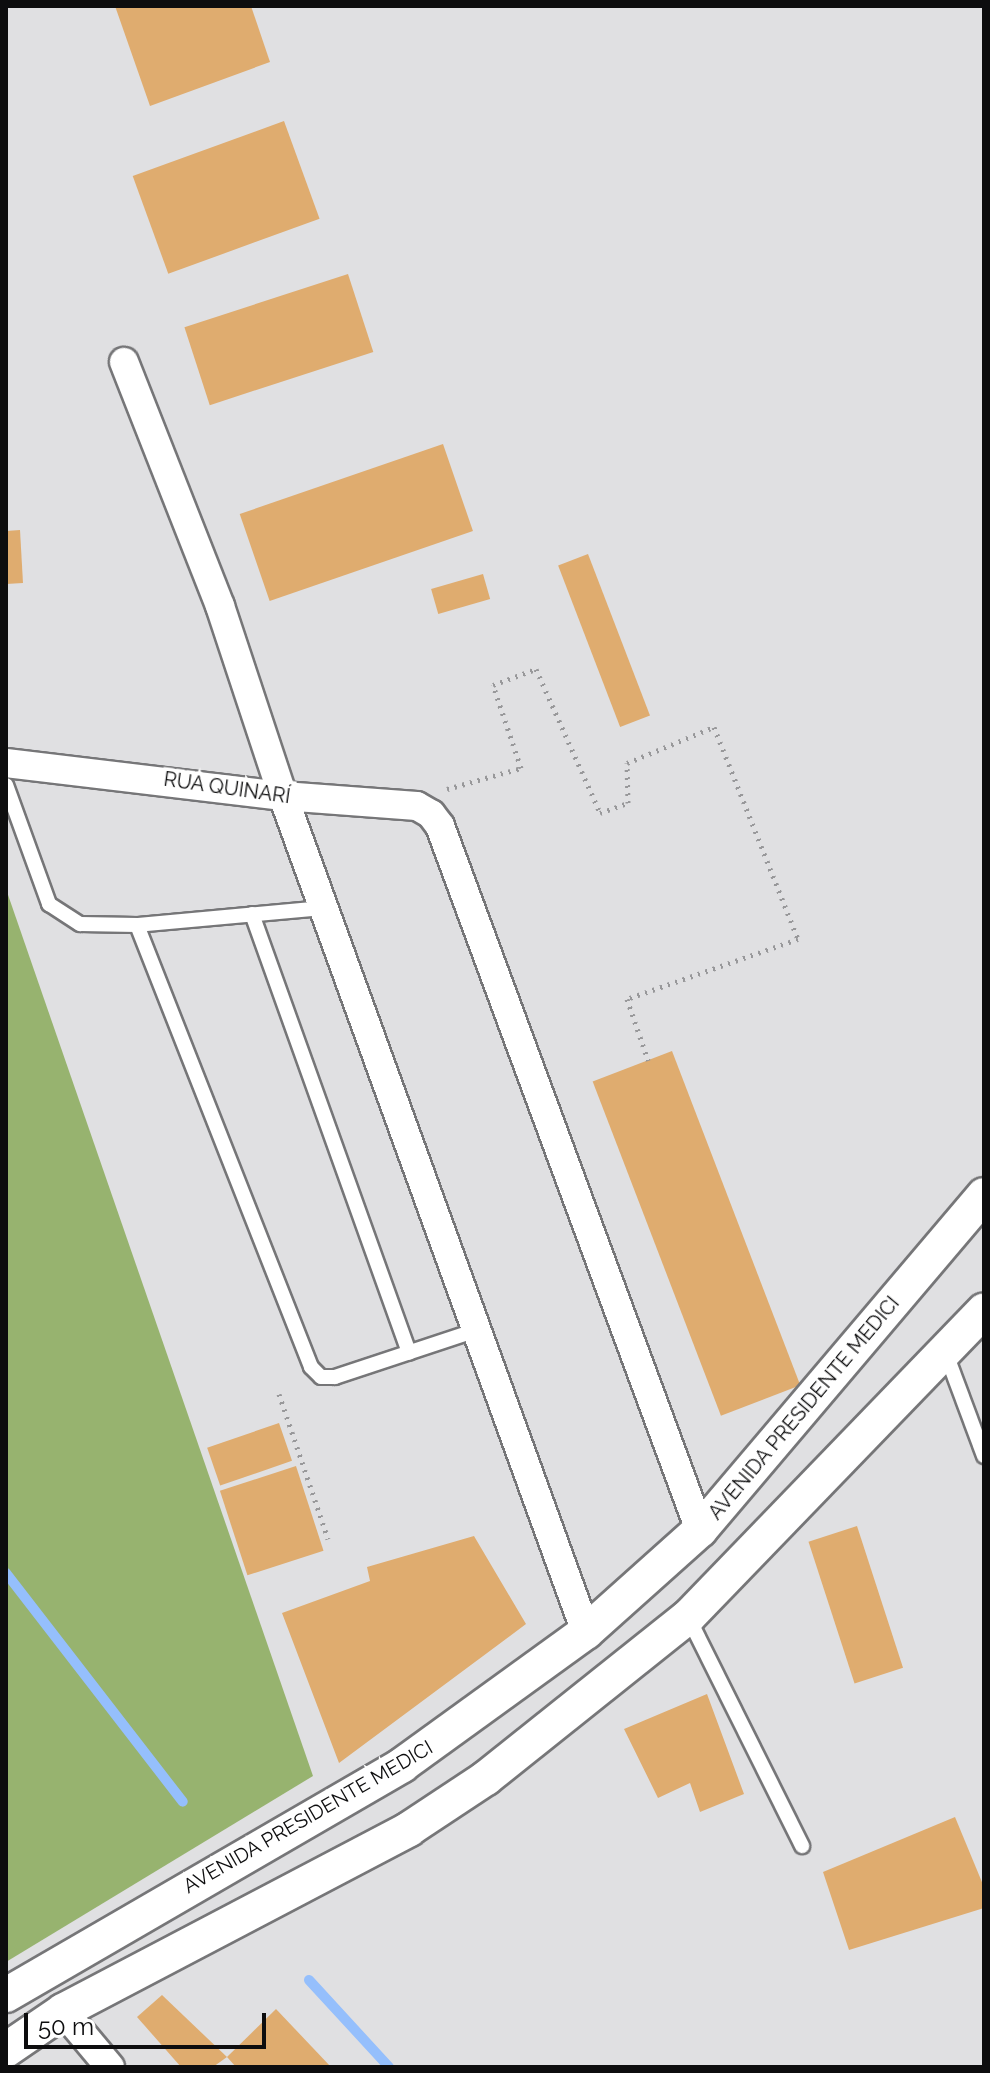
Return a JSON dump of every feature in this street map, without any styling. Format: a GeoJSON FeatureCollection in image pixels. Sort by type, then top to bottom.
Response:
{"type":"FeatureCollection","features":[{"type":"Feature","properties":{"kind":"street"},"geometry":{"type":"LineString","coordinates":[[124,362],[220,606],[283,796],[586,1632]]}},
{"type":"Feature","properties":{"kind":"street","name":"RUA QUINARÍ"},"geometry":{"type":"LineString","coordinates":[[6,763],[283,796],[417,806],[440,826]]}},
{"type":"Feature","properties":{"kind":"street"},"geometry":{"type":"LineString","coordinates":[[440,826],[700,1530]]}},
{"type":"Feature","properties":{"kind":"street","name":"AVENIDA PRESIDENTE MEDICI"},"geometry":{"type":"LineString","coordinates":[[6,1995],[402,1765],[586,1632],[700,1530],[984,1195]]}},
{"type":"Feature","properties":{"kind":"street"},"geometry":{"type":"LineString","coordinates":[[6,2050],[63,2011],[249,1916],[409,1829],[486,1778],[688,1617],[984,1311]]}},
{"type":"Feature","properties":{"kind":"street"},"geometry":{"type":"LineString","coordinates":[[220,1869],[249,1916]]}},
{"type":"Feature","properties":{"kind":"street"},"geometry":{"type":"LineString","coordinates":[[63,2011],[110,2067]]}},
{"type":"Feature","properties":{"kind":"lane"},"geometry":{"type":"LineString","coordinates":[[6,785],[49,904],[80,924],[137,925],[324,908]]}},
{"type":"Feature","properties":{"kind":"lane"},"geometry":{"type":"LineString","coordinates":[[252,914],[409,1353]]}},
{"type":"Feature","properties":{"kind":"lane"},"geometry":{"type":"LineString","coordinates":[[137,925],[311,1367],[321,1377],[335,1377],[477,1330]]}},
{"type":"Feature","properties":{"kind":"lane"},"geometry":{"type":"LineString","coordinates":[[945,1351],[984,1456]]}},
{"type":"Feature","properties":{"kind":"lane"},"geometry":{"type":"LineString","coordinates":[[688,1617],[802,1846]]}},
{"type":"Feature","properties":{"kind":"path"},"geometry":{"type":"LineString","coordinates":[[440,826],[447,787],[521,768],[493,685],[536,669],[600,813],[628,803],[627,763],[714,727],[798,939],[627,999],[648,1060]]}},
{"type":"Feature","properties":{"kind":"path"},"geometry":{"type":"LineString","coordinates":[[279,1394],[328,1539]]}},
{"type":"Feature","properties":{"kind":"green space"},"geometry":{"type":"Polygon","coordinates":[[[6,889],[313,1776],[6,1962],[6,889]]]}},
{"type":"Feature","properties":{"kind":"building"},"geometry":{"type":"Polygon","coordinates":[[[115,6],[251,6],[270,62],[150,106],[115,6]]]}},
{"type":"Feature","properties":{"kind":"building"},"geometry":{"type":"Polygon","coordinates":[[[284,121],[320,219],[168,274],[133,176],[284,121]]]}},
{"type":"Feature","properties":{"kind":"building"},"geometry":{"type":"Polygon","coordinates":[[[348,274],[373,352],[210,405],[184,327],[348,274]]]}},
{"type":"Feature","properties":{"kind":"building"},"geometry":{"type":"Polygon","coordinates":[[[443,444],[473,531],[270,601],[240,514],[443,444]]]}},
{"type":"Feature","properties":{"kind":"building"},"geometry":{"type":"Polygon","coordinates":[[[20,530],[23,583],[6,584],[6,531],[20,530]]]}},
{"type":"Feature","properties":{"kind":"building"},"geometry":{"type":"Polygon","coordinates":[[[588,554],[650,716],[620,727],[558,565],[588,554]]]}},
{"type":"Feature","properties":{"kind":"building"},"geometry":{"type":"Polygon","coordinates":[[[483,574],[490,599],[438,614],[431,589],[483,574]]]}},
{"type":"Feature","properties":{"kind":"building"},"geometry":{"type":"Polygon","coordinates":[[[672,1051],[800,1385],[721,1416],[593,1081],[672,1051]]]}},
{"type":"Feature","properties":{"kind":"building"},"geometry":{"type":"Polygon","coordinates":[[[279,1423],[292,1461],[220,1486],[207,1448],[279,1423]]]}},
{"type":"Feature","properties":{"kind":"building"},"geometry":{"type":"Polygon","coordinates":[[[296,1466],[324,1551],[247,1575],[220,1491],[296,1466]]]}},
{"type":"Feature","properties":{"kind":"building"},"geometry":{"type":"Polygon","coordinates":[[[857,1526],[903,1668],[855,1683],[808,1542],[857,1526]]]}},
{"type":"Feature","properties":{"kind":"building"},"geometry":{"type":"Polygon","coordinates":[[[474,1536],[526,1624],[339,1763],[282,1613],[370,1581],[367,1567],[474,1536]]]}},
{"type":"Feature","properties":{"kind":"building"},"geometry":{"type":"Polygon","coordinates":[[[707,1694],[744,1794],[700,1812],[690,1783],[658,1798],[624,1729],[707,1694]]]}},
{"type":"Feature","properties":{"kind":"building"},"geometry":{"type":"Polygon","coordinates":[[[955,1817],[984,1887],[984,1908],[849,1950],[823,1872],[955,1817]]]}},
{"type":"Feature","properties":{"kind":"building"},"geometry":{"type":"Polygon","coordinates":[[[162,1995],[227,2057],[213,2067],[181,2067],[137,2017],[162,1995]]]}},
{"type":"Feature","properties":{"kind":"building"},"geometry":{"type":"Polygon","coordinates":[[[276,2009],[331,2067],[236,2067],[227,2057],[276,2009]]]}},
{"type":"Feature","properties":{"kind":"waterway"},"geometry":{"type":"LineString","coordinates":[[6,1573],[183,1802]]}},
{"type":"Feature","properties":{"kind":"waterway"},"geometry":{"type":"LineString","coordinates":[[309,1980],[389,2067]]}}]}
